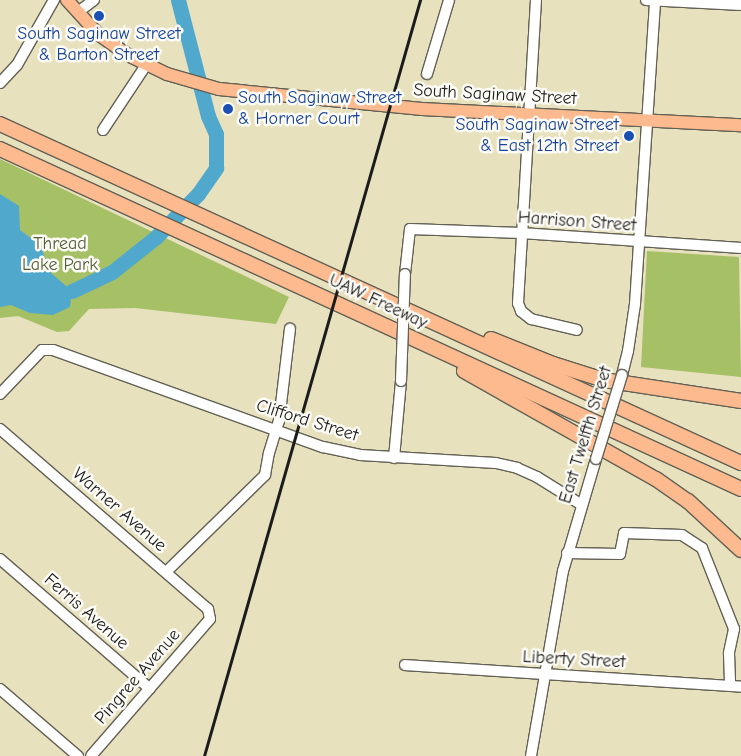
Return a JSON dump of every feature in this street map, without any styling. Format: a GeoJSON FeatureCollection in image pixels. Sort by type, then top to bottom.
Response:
{"type":"FeatureCollection","features":[{"type":"Feature","properties":{"kind":"highway","name":"UAW Freeway"},"geometry":{"type":"LineString","coordinates":[[0,124],[741,463]]}},
{"type":"Feature","properties":{"kind":"highway","name":"UAW Freeway"},"geometry":{"type":"LineString","coordinates":[[0,149],[741,489]]}},
{"type":"Feature","properties":{"kind":"highway"},"geometry":{"type":"LineString","coordinates":[[391,303],[562,367],[604,380],[741,401]]}},
{"type":"Feature","properties":{"kind":"highway"},"geometry":{"type":"LineString","coordinates":[[372,320],[644,471],[688,501],[741,550]]}},
{"type":"Feature","properties":{"kind":"highway"},"geometry":{"type":"LineString","coordinates":[[688,501],[741,560]]}},
{"type":"Feature","properties":{"kind":"main road","name":"South Saginaw Street"},"geometry":{"type":"LineString","coordinates":[[67,0],[112,45],[146,65],[185,81],[219,89],[384,106],[741,125]]}},
{"type":"Feature","properties":{"kind":"street"},"geometry":{"type":"LineString","coordinates":[[0,83],[17,65],[54,0]]}},
{"type":"Feature","properties":{"kind":"street"},"geometry":{"type":"LineString","coordinates":[[78,12],[94,0]]}},
{"type":"Feature","properties":{"kind":"street"},"geometry":{"type":"LineString","coordinates":[[427,74],[439,26],[449,0]]}},
{"type":"Feature","properties":{"kind":"street"},"geometry":{"type":"LineString","coordinates":[[536,0],[518,303],[521,311],[531,319],[577,330]]}},
{"type":"Feature","properties":{"kind":"street"},"geometry":{"type":"LineString","coordinates":[[646,0],[741,5]]}},
{"type":"Feature","properties":{"kind":"street","name":"East Twelfth Street"},"geometry":{"type":"LineString","coordinates":[[531,756],[568,553],[622,375],[633,325],[655,0]]}},
{"type":"Feature","properties":{"kind":"street"},"geometry":{"type":"LineString","coordinates":[[103,130],[146,65]]}},
{"type":"Feature","properties":{"kind":"street","name":"Harrison Street"},"geometry":{"type":"LineString","coordinates":[[394,458],[405,274],[410,229],[521,233],[639,243],[741,248]]}},
{"type":"Feature","properties":{"kind":"street"},"geometry":{"type":"LineString","coordinates":[[166,572],[265,475],[276,430],[290,329]]}},
{"type":"Feature","properties":{"kind":"street","name":"Clifford Street"},"geometry":{"type":"LineString","coordinates":[[0,394],[42,350],[52,350],[323,447],[360,455],[507,465],[532,474],[582,505]]}},
{"type":"Feature","properties":{"kind":"street","name":"Warner Avenue"},"geometry":{"type":"LineString","coordinates":[[0,429],[208,608],[210,619]]}},
{"type":"Feature","properties":{"kind":"street"},"geometry":{"type":"LineString","coordinates":[[568,553],[620,554],[624,533],[682,535],[702,548],[726,604],[734,629],[729,653],[730,685]]}},
{"type":"Feature","properties":{"kind":"street","name":"Ferris Avenue"},"geometry":{"type":"LineString","coordinates":[[0,559],[150,689]]}},
{"type":"Feature","properties":{"kind":"street","name":"Pingree Avenue"},"geometry":{"type":"LineString","coordinates":[[91,756],[210,619]]}},
{"type":"Feature","properties":{"kind":"street","name":"Liberty Street"},"geometry":{"type":"LineString","coordinates":[[405,664],[545,676],[741,687]]}},
{"type":"Feature","properties":{"kind":"street"},"geometry":{"type":"LineString","coordinates":[[0,689],[78,756]]}},
{"type":"Feature","properties":{"kind":"green space","name":"Thread Lake Park"},"geometry":{"type":"Polygon","coordinates":[[[0,159],[289,297],[276,324],[135,308],[89,309],[69,331],[57,332],[18,316],[0,318],[0,159]]]}},
{"type":"Feature","properties":{"kind":"green space"},"geometry":{"type":"Polygon","coordinates":[[[647,251],[739,257],[741,377],[641,367],[647,251]]]}},
{"type":"Feature","properties":{"kind":"water"},"geometry":{"type":"Polygon","coordinates":[[[0,194],[19,206],[20,230],[40,245],[51,273],[72,291],[70,307],[53,315],[30,313],[11,305],[0,307],[0,194]]]}},
{"type":"Feature","properties":{"kind":"waterway"},"geometry":{"type":"LineString","coordinates":[[72,291],[112,272],[156,237],[198,194],[216,168],[216,134],[208,116],[178,0]]}},
{"type":"Feature","properties":{"kind":"railway"},"geometry":{"type":"LineString","coordinates":[[204,756],[420,0]]}},
{"type":"Feature","properties":{"kind":"place","name":"South Saginaw Street & Barton Street"},"geometry":{"type":"Point","coordinates":[99,16]}},
{"type":"Feature","properties":{"kind":"place","name":"South Saginaw Street & Horner Court"},"geometry":{"type":"Point","coordinates":[228,109]}},
{"type":"Feature","properties":{"kind":"place","name":"South Saginaw Street & East 12th Street"},"geometry":{"type":"Point","coordinates":[629,136]}}]}
